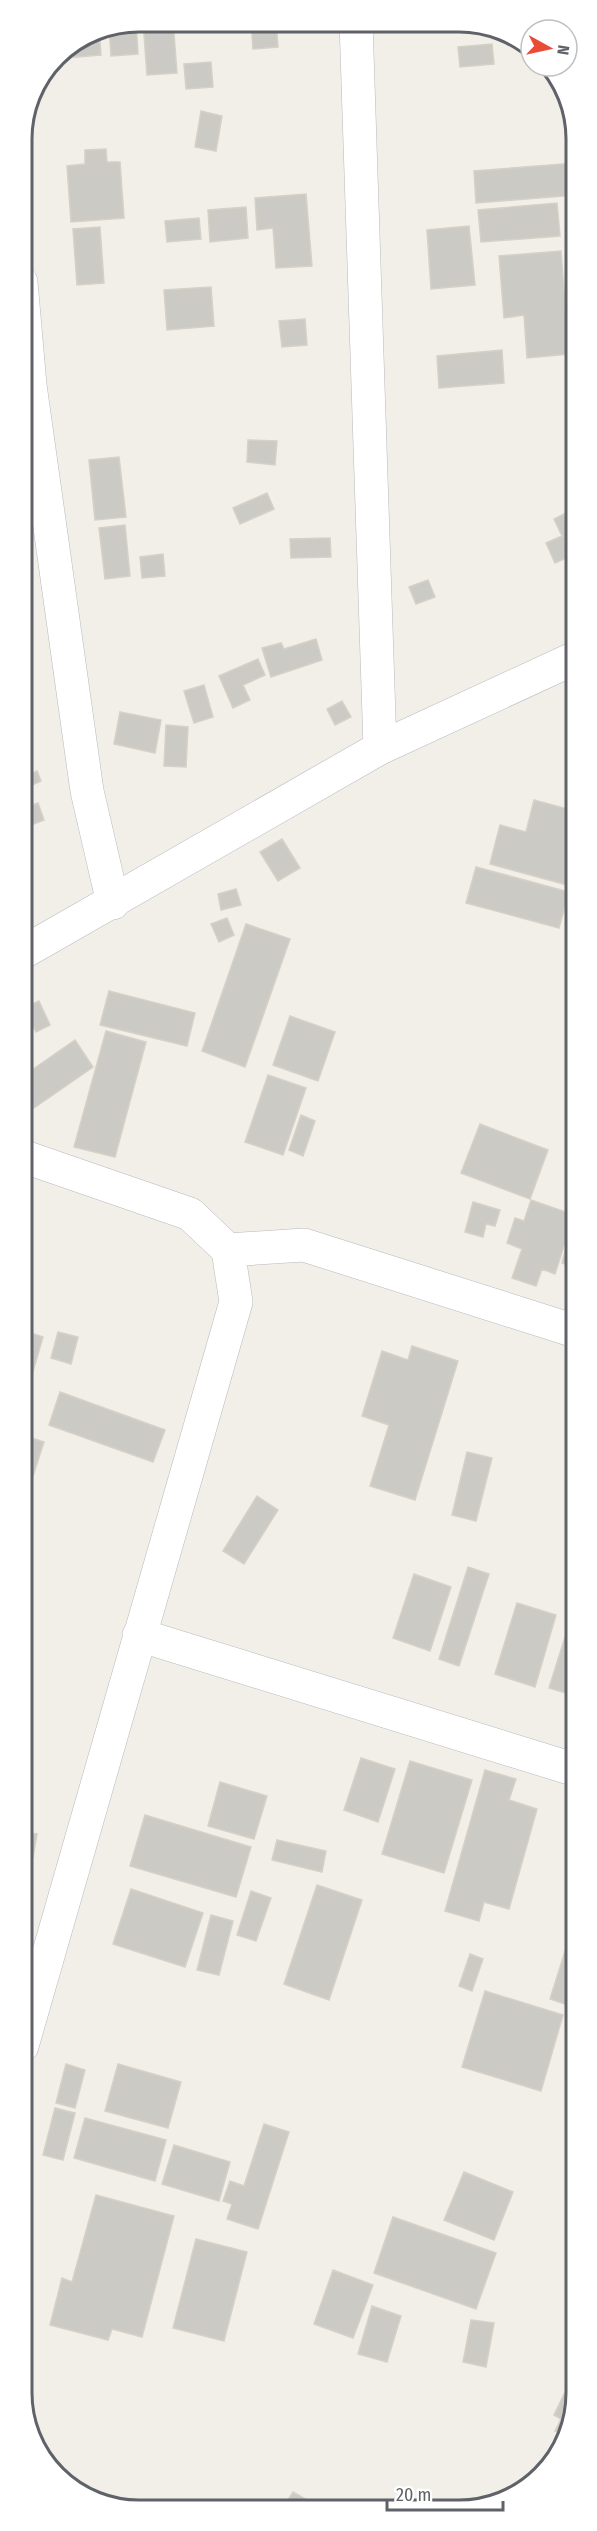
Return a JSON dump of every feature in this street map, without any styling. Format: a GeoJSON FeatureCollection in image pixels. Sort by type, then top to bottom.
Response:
{"type":"FeatureCollection","features":[{"type":"Feature","properties":{"kind":"street"},"geometry":{"type":"LineString","coordinates":[[356,32],[381,748]]}},
{"type":"Feature","properties":{"kind":"street"},"geometry":{"type":"LineString","coordinates":[[32,425],[87,791],[113,903]]}},
{"type":"Feature","properties":{"kind":"street"},"geometry":{"type":"LineString","coordinates":[[32,948],[381,748],[566,662]]}},
{"type":"Feature","properties":{"kind":"street"},"geometry":{"type":"LineString","coordinates":[[32,1159],[190,1214],[228,1250],[236,1302],[139,1635],[32,1980]]}},
{"type":"Feature","properties":{"kind":"street"},"geometry":{"type":"LineString","coordinates":[[228,1250],[303,1245],[565,1328]]}},
{"type":"Feature","properties":{"kind":"street"},"geometry":{"type":"LineString","coordinates":[[139,1635],[565,1767]]}},
{"type":"Feature","properties":{"kind":"building"},"geometry":{"type":"Polygon","coordinates":[[[137,32],[138,54],[111,56],[110,36],[137,32]]]}},
{"type":"Feature","properties":{"kind":"building"},"geometry":{"type":"Polygon","coordinates":[[[144,32],[174,32],[177,73],[147,75],[144,32]]]}},
{"type":"Feature","properties":{"kind":"building"},"geometry":{"type":"Polygon","coordinates":[[[252,32],[277,32],[278,47],[253,49],[252,32]]]}},
{"type":"Feature","properties":{"kind":"building"},"geometry":{"type":"Polygon","coordinates":[[[100,39],[101,55],[69,58],[79,49],[100,39]]]}},
{"type":"Feature","properties":{"kind":"building"},"geometry":{"type":"Polygon","coordinates":[[[492,44],[494,64],[460,67],[458,47],[492,44]]]}},
{"type":"Feature","properties":{"kind":"building"},"geometry":{"type":"Polygon","coordinates":[[[211,62],[213,87],[186,89],[184,64],[211,62]]]}},
{"type":"Feature","properties":{"kind":"building"},"geometry":{"type":"Polygon","coordinates":[[[201,111],[222,116],[216,151],[195,147],[201,111]]]}},
{"type":"Feature","properties":{"kind":"building"},"geometry":{"type":"Polygon","coordinates":[[[106,149],[107,162],[120,162],[124,218],[71,222],[67,166],[85,164],[85,150],[106,149]]]}},
{"type":"Feature","properties":{"kind":"building"},"geometry":{"type":"Polygon","coordinates":[[[566,164],[566,196],[476,203],[474,171],[566,164]]]}},
{"type":"Feature","properties":{"kind":"building"},"geometry":{"type":"Polygon","coordinates":[[[306,194],[312,266],[276,268],[273,228],[257,230],[255,198],[306,194]]]}},
{"type":"Feature","properties":{"kind":"building"},"geometry":{"type":"Polygon","coordinates":[[[557,203],[560,236],[481,242],[478,210],[557,203]]]}},
{"type":"Feature","properties":{"kind":"building"},"geometry":{"type":"Polygon","coordinates":[[[246,207],[248,238],[210,242],[208,210],[246,207]]]}},
{"type":"Feature","properties":{"kind":"building"},"geometry":{"type":"Polygon","coordinates":[[[199,218],[201,239],[167,242],[165,221],[199,218]]]}},
{"type":"Feature","properties":{"kind":"building"},"geometry":{"type":"Polygon","coordinates":[[[469,226],[475,285],[431,289],[427,230],[469,226]]]}},
{"type":"Feature","properties":{"kind":"building"},"geometry":{"type":"Polygon","coordinates":[[[100,227],[104,283],[77,285],[73,229],[100,227]]]}},
{"type":"Feature","properties":{"kind":"building"},"geometry":{"type":"Polygon","coordinates":[[[561,251],[566,314],[566,354],[527,358],[524,315],[504,318],[499,256],[561,251]]]}},
{"type":"Feature","properties":{"kind":"building"},"geometry":{"type":"Polygon","coordinates":[[[211,287],[214,326],[167,330],[164,290],[211,287]]]}},
{"type":"Feature","properties":{"kind":"building"},"geometry":{"type":"Polygon","coordinates":[[[305,319],[307,345],[282,347],[279,321],[305,319]]]}},
{"type":"Feature","properties":{"kind":"building"},"geometry":{"type":"Polygon","coordinates":[[[502,350],[504,383],[439,388],[437,356],[502,350]]]}},
{"type":"Feature","properties":{"kind":"building"},"geometry":{"type":"Polygon","coordinates":[[[248,440],[277,441],[275,465],[247,462],[248,440]]]}},
{"type":"Feature","properties":{"kind":"building"},"geometry":{"type":"Polygon","coordinates":[[[119,457],[126,517],[95,520],[89,460],[119,457]]]}},
{"type":"Feature","properties":{"kind":"building"},"geometry":{"type":"Polygon","coordinates":[[[267,493],[274,509],[240,524],[233,508],[267,493]]]}},
{"type":"Feature","properties":{"kind":"building"},"geometry":{"type":"Polygon","coordinates":[[[566,513],[566,558],[555,563],[546,543],[562,536],[554,519],[566,513]]]}},
{"type":"Feature","properties":{"kind":"building"},"geometry":{"type":"Polygon","coordinates":[[[125,525],[130,576],[105,579],[99,528],[125,525]]]}},
{"type":"Feature","properties":{"kind":"building"},"geometry":{"type":"Polygon","coordinates":[[[330,538],[331,557],[291,558],[290,539],[330,538]]]}},
{"type":"Feature","properties":{"kind":"building"},"geometry":{"type":"Polygon","coordinates":[[[163,554],[165,576],[142,578],[140,557],[163,554]]]}},
{"type":"Feature","properties":{"kind":"building"},"geometry":{"type":"Polygon","coordinates":[[[428,580],[435,597],[416,604],[409,587],[428,580]]]}},
{"type":"Feature","properties":{"kind":"building"},"geometry":{"type":"Polygon","coordinates":[[[316,639],[322,660],[271,677],[262,648],[281,643],[284,649],[316,639]]]}},
{"type":"Feature","properties":{"kind":"building"},"geometry":{"type":"Polygon","coordinates":[[[258,659],[265,675],[243,685],[250,700],[233,708],[219,676],[258,659]]]}},
{"type":"Feature","properties":{"kind":"building"},"geometry":{"type":"Polygon","coordinates":[[[204,685],[213,717],[194,723],[184,691],[204,685]]]}},
{"type":"Feature","properties":{"kind":"building"},"geometry":{"type":"Polygon","coordinates":[[[342,701],[351,717],[335,725],[327,709],[342,701]]]}},
{"type":"Feature","properties":{"kind":"building"},"geometry":{"type":"Polygon","coordinates":[[[120,712],[161,720],[155,753],[114,744],[120,712]]]}},
{"type":"Feature","properties":{"kind":"building"},"geometry":{"type":"Polygon","coordinates":[[[166,725],[188,727],[186,767],[164,766],[166,725]]]}},
{"type":"Feature","properties":{"kind":"building"},"geometry":{"type":"Polygon","coordinates":[[[37,771],[41,781],[32,785],[32,774],[37,771]]]}},
{"type":"Feature","properties":{"kind":"building"},"geometry":{"type":"Polygon","coordinates":[[[534,800],[566,809],[566,885],[490,864],[500,825],[526,832],[534,800]]]}},
{"type":"Feature","properties":{"kind":"building"},"geometry":{"type":"Polygon","coordinates":[[[38,803],[44,820],[32,825],[32,805],[38,803]]]}},
{"type":"Feature","properties":{"kind":"building"},"geometry":{"type":"Polygon","coordinates":[[[282,839],[300,868],[278,881],[260,852],[282,839]]]}},
{"type":"Feature","properties":{"kind":"building"},"geometry":{"type":"Polygon","coordinates":[[[476,867],[566,891],[566,904],[559,928],[466,903],[476,867]]]}},
{"type":"Feature","properties":{"kind":"building"},"geometry":{"type":"Polygon","coordinates":[[[236,889],[241,905],[221,910],[218,894],[236,889]]]}},
{"type":"Feature","properties":{"kind":"building"},"geometry":{"type":"Polygon","coordinates":[[[227,918],[234,935],[219,942],[211,924],[227,918]]]}},
{"type":"Feature","properties":{"kind":"building"},"geometry":{"type":"Polygon","coordinates":[[[246,924],[290,939],[245,1067],[202,1051],[246,924]]]}},
{"type":"Feature","properties":{"kind":"building"},"geometry":{"type":"Polygon","coordinates":[[[109,991],[195,1013],[187,1046],[100,1025],[109,991]]]}},
{"type":"Feature","properties":{"kind":"building"},"geometry":{"type":"Polygon","coordinates":[[[39,1001],[50,1025],[36,1032],[32,1024],[32,1004],[39,1001]]]}},
{"type":"Feature","properties":{"kind":"building"},"geometry":{"type":"Polygon","coordinates":[[[290,1016],[335,1032],[318,1081],[273,1065],[290,1016]]]}},
{"type":"Feature","properties":{"kind":"building"},"geometry":{"type":"Polygon","coordinates":[[[106,1031],[146,1042],[115,1157],[74,1147],[106,1031]]]}},
{"type":"Feature","properties":{"kind":"building"},"geometry":{"type":"Polygon","coordinates":[[[75,1040],[93,1067],[34,1108],[32,1105],[32,1070],[75,1040]]]}},
{"type":"Feature","properties":{"kind":"building"},"geometry":{"type":"Polygon","coordinates":[[[268,1075],[306,1088],[283,1155],[245,1142],[268,1075]]]}},
{"type":"Feature","properties":{"kind":"building"},"geometry":{"type":"Polygon","coordinates":[[[301,1115],[315,1121],[303,1156],[289,1150],[301,1115]]]}},
{"type":"Feature","properties":{"kind":"building"},"geometry":{"type":"Polygon","coordinates":[[[480,1124],[548,1150],[530,1199],[461,1173],[480,1124]]]}},
{"type":"Feature","properties":{"kind":"building"},"geometry":{"type":"Polygon","coordinates":[[[531,1200],[566,1212],[566,1241],[555,1274],[542,1269],[536,1286],[512,1278],[522,1249],[507,1243],[515,1218],[524,1221],[531,1200]]]}},
{"type":"Feature","properties":{"kind":"building"},"geometry":{"type":"Polygon","coordinates":[[[473,1202],[500,1210],[495,1226],[486,1224],[483,1237],[465,1232],[473,1202]]]}},
{"type":"Feature","properties":{"kind":"building"},"geometry":{"type":"Polygon","coordinates":[[[566,1250],[566,1264],[562,1263],[566,1250]]]}},
{"type":"Feature","properties":{"kind":"building"},"geometry":{"type":"Polygon","coordinates":[[[58,1332],[78,1337],[71,1364],[51,1358],[58,1332]]]}},
{"type":"Feature","properties":{"kind":"building"},"geometry":{"type":"Polygon","coordinates":[[[32,1333],[43,1337],[32,1375],[32,1333]]]}},
{"type":"Feature","properties":{"kind":"building"},"geometry":{"type":"Polygon","coordinates":[[[412,1346],[458,1361],[415,1500],[370,1486],[389,1425],[362,1416],[382,1351],[408,1360],[412,1346]]]}},
{"type":"Feature","properties":{"kind":"building"},"geometry":{"type":"Polygon","coordinates":[[[60,1392],[165,1430],[153,1462],[49,1425],[60,1392]]]}},
{"type":"Feature","properties":{"kind":"building"},"geometry":{"type":"Polygon","coordinates":[[[32,1438],[44,1442],[32,1479],[32,1438]]]}},
{"type":"Feature","properties":{"kind":"building"},"geometry":{"type":"Polygon","coordinates":[[[467,1452],[492,1458],[476,1521],[452,1515],[467,1452]]]}},
{"type":"Feature","properties":{"kind":"building"},"geometry":{"type":"Polygon","coordinates":[[[257,1496],[278,1510],[244,1564],[223,1551],[257,1496]]]}},
{"type":"Feature","properties":{"kind":"building"},"geometry":{"type":"Polygon","coordinates":[[[468,1567],[489,1574],[459,1666],[439,1659],[468,1567]]]}},
{"type":"Feature","properties":{"kind":"building"},"geometry":{"type":"Polygon","coordinates":[[[414,1574],[451,1587],[430,1651],[393,1638],[414,1574]]]}},
{"type":"Feature","properties":{"kind":"building"},"geometry":{"type":"Polygon","coordinates":[[[517,1603],[556,1615],[535,1687],[495,1674],[517,1603]]]}},
{"type":"Feature","properties":{"kind":"building"},"geometry":{"type":"Polygon","coordinates":[[[565,1636],[565,1693],[549,1688],[565,1636]]]}},
{"type":"Feature","properties":{"kind":"building"},"geometry":{"type":"Polygon","coordinates":[[[361,1758],[395,1769],[378,1822],[344,1810],[361,1758]]]}},
{"type":"Feature","properties":{"kind":"building"},"geometry":{"type":"Polygon","coordinates":[[[410,1761],[472,1780],[444,1873],[382,1854],[410,1761]]]}},
{"type":"Feature","properties":{"kind":"building"},"geometry":{"type":"Polygon","coordinates":[[[485,1770],[516,1779],[509,1800],[537,1809],[509,1909],[484,1902],[479,1921],[445,1911],[485,1770]]]}},
{"type":"Feature","properties":{"kind":"building"},"geometry":{"type":"Polygon","coordinates":[[[220,1782],[267,1796],[254,1839],[208,1826],[220,1782]]]}},
{"type":"Feature","properties":{"kind":"building"},"geometry":{"type":"Polygon","coordinates":[[[145,1815],[251,1847],[236,1897],[130,1866],[145,1815]]]}},
{"type":"Feature","properties":{"kind":"building"},"geometry":{"type":"Polygon","coordinates":[[[32,1833],[37,1834],[32,1857],[32,1833]]]}},
{"type":"Feature","properties":{"kind":"building"},"geometry":{"type":"Polygon","coordinates":[[[277,1840],[326,1851],[322,1872],[272,1860],[277,1840]]]}},
{"type":"Feature","properties":{"kind":"building"},"geometry":{"type":"Polygon","coordinates":[[[317,1885],[362,1900],[329,2000],[284,1984],[317,1885]]]}},
{"type":"Feature","properties":{"kind":"building"},"geometry":{"type":"Polygon","coordinates":[[[131,1889],[203,1913],[185,1967],[113,1944],[131,1889]]]}},
{"type":"Feature","properties":{"kind":"building"},"geometry":{"type":"Polygon","coordinates":[[[251,1891],[271,1898],[256,1941],[237,1935],[251,1891]]]}},
{"type":"Feature","properties":{"kind":"building"},"geometry":{"type":"Polygon","coordinates":[[[211,1915],[233,1921],[219,1975],[197,1970],[211,1915]]]}},
{"type":"Feature","properties":{"kind":"building"},"geometry":{"type":"Polygon","coordinates":[[[565,1951],[565,2004],[550,1999],[565,1951]]]}},
{"type":"Feature","properties":{"kind":"building"},"geometry":{"type":"Polygon","coordinates":[[[470,1954],[483,1959],[472,1991],[459,1986],[470,1954]]]}},
{"type":"Feature","properties":{"kind":"building"},"geometry":{"type":"Polygon","coordinates":[[[485,1991],[563,2015],[541,2091],[462,2067],[485,1991]]]}},
{"type":"Feature","properties":{"kind":"building"},"geometry":{"type":"Polygon","coordinates":[[[66,2064],[85,2070],[75,2108],[56,2103],[66,2064]]]}},
{"type":"Feature","properties":{"kind":"building"},"geometry":{"type":"Polygon","coordinates":[[[118,2064],[181,2082],[168,2128],[105,2111],[118,2064]]]}},
{"type":"Feature","properties":{"kind":"building"},"geometry":{"type":"Polygon","coordinates":[[[55,2108],[75,2113],[63,2160],[43,2155],[55,2108]]]}},
{"type":"Feature","properties":{"kind":"building"},"geometry":{"type":"Polygon","coordinates":[[[85,2118],[166,2140],[155,2181],[74,2158],[85,2118]]]}},
{"type":"Feature","properties":{"kind":"building"},"geometry":{"type":"Polygon","coordinates":[[[264,2124],[289,2132],[258,2229],[227,2219],[232,2204],[223,2201],[230,2181],[244,2186],[264,2124]]]}},
{"type":"Feature","properties":{"kind":"building"},"geometry":{"type":"Polygon","coordinates":[[[174,2145],[230,2162],[219,2201],[162,2184],[174,2145]]]}},
{"type":"Feature","properties":{"kind":"building"},"geometry":{"type":"Polygon","coordinates":[[[464,2172],[513,2192],[494,2240],[444,2220],[464,2172]]]}},
{"type":"Feature","properties":{"kind":"building"},"geometry":{"type":"Polygon","coordinates":[[[96,2195],[174,2216],[142,2337],[112,2329],[108,2340],[50,2325],[62,2278],[72,2282],[96,2195]]]}},
{"type":"Feature","properties":{"kind":"building"},"geometry":{"type":"Polygon","coordinates":[[[393,2217],[496,2253],[476,2309],[374,2273],[393,2217]]]}},
{"type":"Feature","properties":{"kind":"building"},"geometry":{"type":"Polygon","coordinates":[[[196,2239],[247,2252],[224,2341],[173,2328],[196,2239]]]}},
{"type":"Feature","properties":{"kind":"building"},"geometry":{"type":"Polygon","coordinates":[[[333,2270],[373,2285],[353,2338],[314,2324],[333,2270]]]}},
{"type":"Feature","properties":{"kind":"building"},"geometry":{"type":"Polygon","coordinates":[[[372,2306],[401,2316],[387,2362],[358,2354],[372,2306]]]}},
{"type":"Feature","properties":{"kind":"building"},"geometry":{"type":"Polygon","coordinates":[[[471,2320],[494,2323],[486,2367],[463,2362],[471,2320]]]}},
{"type":"Feature","properties":{"kind":"building"},"geometry":{"type":"Polygon","coordinates":[[[565,2392],[562,2420],[558,2432],[555,2431],[561,2419],[554,2415],[565,2392]]]}},
{"type":"Feature","properties":{"kind":"building"},"geometry":{"type":"Polygon","coordinates":[[[293,2492],[307,2500],[288,2500],[293,2492]]]}}]}
